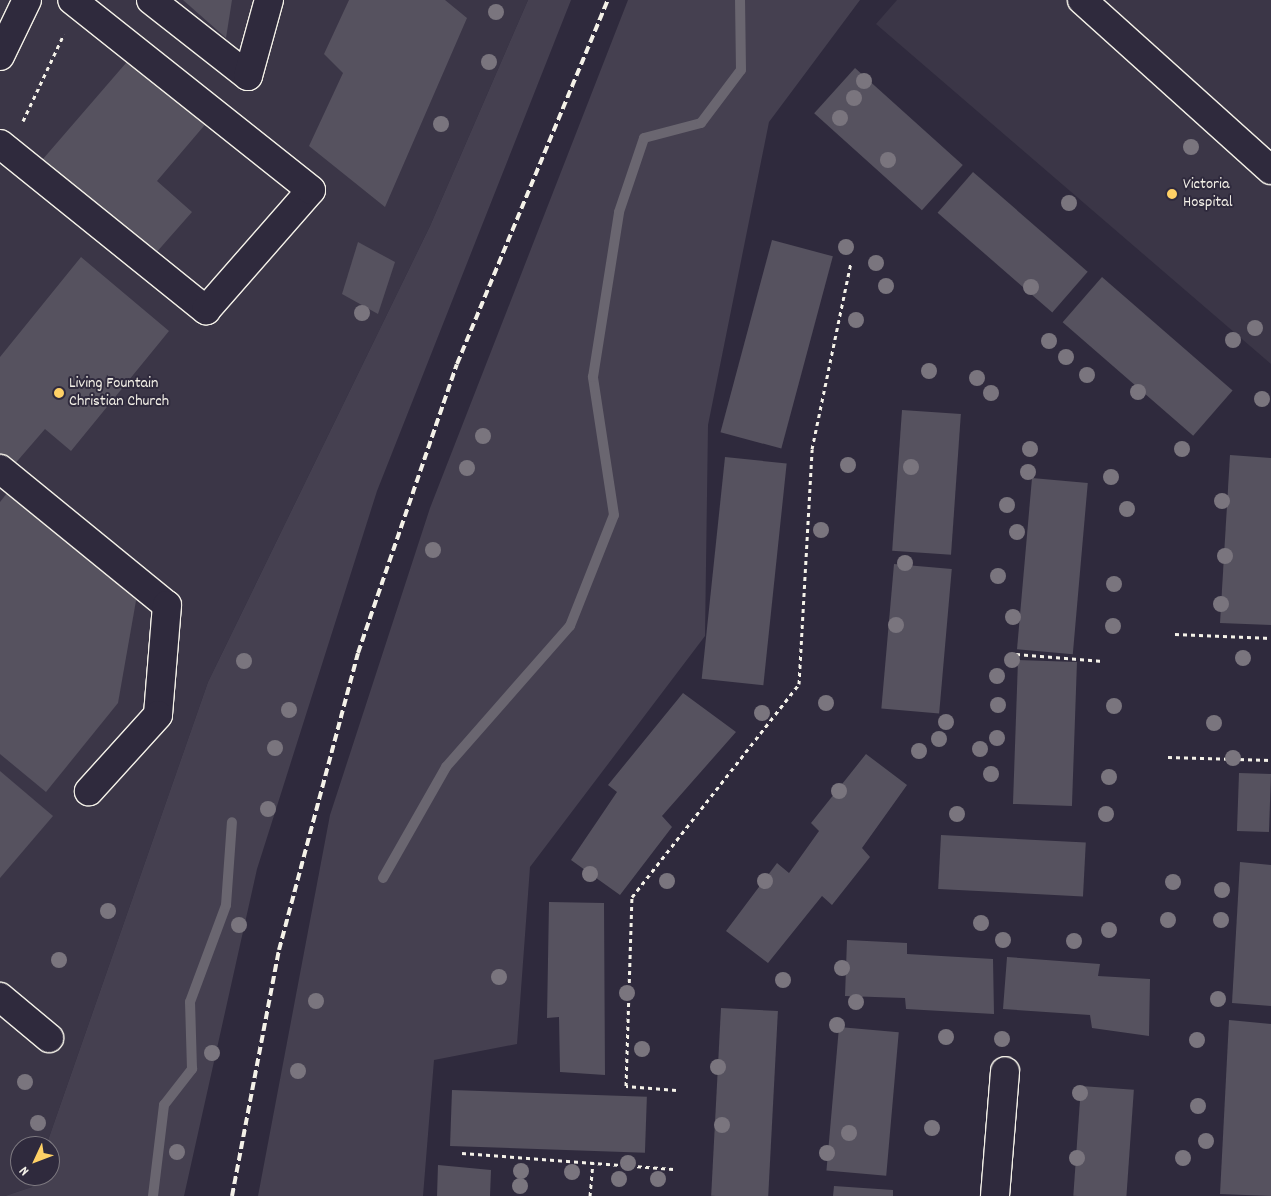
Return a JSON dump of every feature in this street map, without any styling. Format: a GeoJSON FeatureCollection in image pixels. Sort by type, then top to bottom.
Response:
{"type":"FeatureCollection","features":[{"type":"Feature","properties":{"kind":"main road"},"geometry":{"type":"LineString","coordinates":[[0,56],[27,0]]}},
{"type":"Feature","properties":{"kind":"main road"},"geometry":{"type":"LineString","coordinates":[[150,0],[248,76],[269,0]]}},
{"type":"Feature","properties":{"kind":"main road"},"geometry":{"type":"LineString","coordinates":[[1082,0],[1271,170]]}},
{"type":"Feature","properties":{"kind":"main road"},"geometry":{"type":"LineString","coordinates":[[4,148],[206,310],[311,190],[75,2]]}},
{"type":"Feature","properties":{"kind":"main road"},"geometry":{"type":"LineString","coordinates":[[0,469],[167,605],[158,715],[89,792]]}},
{"type":"Feature","properties":{"kind":"main road"},"geometry":{"type":"LineString","coordinates":[[0,997],[49,1038]]}},
{"type":"Feature","properties":{"kind":"main road"},"geometry":{"type":"LineString","coordinates":[[995,1196],[1005,1071]]}},
{"type":"Feature","properties":{"kind":"path"},"geometry":{"type":"LineString","coordinates":[[4,148],[75,2]]}},
{"type":"Feature","properties":{"kind":"path"},"geometry":{"type":"LineString","coordinates":[[676,1090],[626,1086],[632,897],[799,684],[812,449],[851,263]]}},
{"type":"Feature","properties":{"kind":"path"},"geometry":{"type":"LineString","coordinates":[[1175,634],[1271,638]]}},
{"type":"Feature","properties":{"kind":"path"},"geometry":{"type":"LineString","coordinates":[[1016,654],[1103,660]]}},
{"type":"Feature","properties":{"kind":"path"},"geometry":{"type":"LineString","coordinates":[[1168,757],[1271,760]]}},
{"type":"Feature","properties":{"kind":"path"},"geometry":{"type":"LineString","coordinates":[[462,1152],[673,1169]]}},
{"type":"Feature","properties":{"kind":"path"},"geometry":{"type":"LineString","coordinates":[[590,1196],[593,1162]]}},
{"type":"Feature","properties":{"kind":"shaded area"},"geometry":{"type":"Polygon","coordinates":[[[0,0],[528,0],[430,226],[208,682],[49,1136],[10,1136],[10,1186],[32,1187],[0,1196],[0,0]]]}},
{"type":"Feature","properties":{"kind":"shaded area"},"geometry":{"type":"Polygon","coordinates":[[[528,0],[571,0],[377,491],[257,869],[184,1196],[5,1196],[32,1186],[60,1186],[60,1136],[49,1136],[208,682],[430,226],[528,0]]]}},
{"type":"Feature","properties":{"kind":"shaded area"},"geometry":{"type":"Polygon","coordinates":[[[628,0],[860,0],[769,122],[708,425],[705,636],[530,867],[517,1044],[434,1060],[423,1196],[258,1196],[330,815],[430,508],[628,0]]]}},
{"type":"Feature","properties":{"kind":"shaded area","name":"Victoria Hospital"},"geometry":{"type":"Polygon","coordinates":[[[897,0],[1271,0],[1271,364],[876,24],[897,0]]]}},
{"type":"Feature","properties":{"kind":"building"},"geometry":{"type":"Polygon","coordinates":[[[183,0],[232,0],[226,38],[183,0]]]}},
{"type":"Feature","properties":{"kind":"building"},"geometry":{"type":"Polygon","coordinates":[[[349,0],[445,0],[467,18],[385,207],[309,146],[343,73],[324,54],[349,0]]]}},
{"type":"Feature","properties":{"kind":"building"},"geometry":{"type":"Polygon","coordinates":[[[132,56],[209,120],[157,181],[192,212],[155,254],[43,159],[132,56]]]}},
{"type":"Feature","properties":{"kind":"building"},"geometry":{"type":"Polygon","coordinates":[[[855,68],[963,165],[922,210],[814,113],[855,68]]]}},
{"type":"Feature","properties":{"kind":"building"},"geometry":{"type":"Polygon","coordinates":[[[973,172],[1088,272],[1052,312],[938,213],[973,172]]]}},
{"type":"Feature","properties":{"kind":"building"},"geometry":{"type":"Polygon","coordinates":[[[772,240],[833,256],[781,449],[720,432],[772,240]]]}},
{"type":"Feature","properties":{"kind":"building"},"geometry":{"type":"Polygon","coordinates":[[[358,242],[395,262],[378,314],[342,294],[358,242]]]}},
{"type":"Feature","properties":{"kind":"building","name":"Living Fountain Christian Church"},"geometry":{"type":"Polygon","coordinates":[[[81,257],[169,331],[71,451],[45,429],[13,466],[0,455],[0,357],[81,257]]]}},
{"type":"Feature","properties":{"kind":"building"},"geometry":{"type":"Polygon","coordinates":[[[1102,277],[1233,390],[1193,436],[1063,322],[1102,277]]]}},
{"type":"Feature","properties":{"kind":"building"},"geometry":{"type":"Polygon","coordinates":[[[902,410],[961,414],[951,555],[892,551],[902,410]]]}},
{"type":"Feature","properties":{"kind":"building"},"geometry":{"type":"Polygon","coordinates":[[[1230,455],[1271,458],[1271,625],[1220,623],[1230,455]]]}},
{"type":"Feature","properties":{"kind":"building"},"geometry":{"type":"Polygon","coordinates":[[[725,457],[787,463],[763,685],[702,679],[725,457]]]}},
{"type":"Feature","properties":{"kind":"building"},"geometry":{"type":"Polygon","coordinates":[[[1032,478],[1088,483],[1073,654],[1017,649],[1032,478]]]}},
{"type":"Feature","properties":{"kind":"building"},"geometry":{"type":"Polygon","coordinates":[[[11,488],[137,595],[118,703],[46,792],[0,754],[0,502],[11,488]]]}},
{"type":"Feature","properties":{"kind":"building"},"geometry":{"type":"Polygon","coordinates":[[[894,564],[952,569],[939,714],[881,708],[894,564]]]}},
{"type":"Feature","properties":{"kind":"building"},"geometry":{"type":"Polygon","coordinates":[[[1018,660],[1077,662],[1072,806],[1013,804],[1018,660]]]}},
{"type":"Feature","properties":{"kind":"building"},"geometry":{"type":"Polygon","coordinates":[[[683,693],[736,732],[662,816],[672,827],[620,895],[571,860],[617,792],[608,785],[683,693]]]}},
{"type":"Feature","properties":{"kind":"building"},"geometry":{"type":"Polygon","coordinates":[[[866,754],[907,785],[862,848],[870,857],[832,905],[822,896],[768,963],[726,931],[777,863],[789,873],[819,831],[811,823],[866,754]]]}},
{"type":"Feature","properties":{"kind":"building"},"geometry":{"type":"Polygon","coordinates":[[[0,771],[53,816],[0,878],[0,771]]]}},
{"type":"Feature","properties":{"kind":"building"},"geometry":{"type":"Polygon","coordinates":[[[1239,773],[1271,774],[1269,832],[1237,831],[1239,773]]]}},
{"type":"Feature","properties":{"kind":"building"},"geometry":{"type":"Polygon","coordinates":[[[941,835],[1086,843],[1083,897],[938,889],[941,835]]]}},
{"type":"Feature","properties":{"kind":"building"},"geometry":{"type":"Polygon","coordinates":[[[1240,862],[1271,865],[1271,1006],[1232,1003],[1240,862]]]}},
{"type":"Feature","properties":{"kind":"building"},"geometry":{"type":"Polygon","coordinates":[[[549,902],[604,903],[605,1075],[560,1072],[559,1017],[547,1018],[549,902]]]}},
{"type":"Feature","properties":{"kind":"building"},"geometry":{"type":"Polygon","coordinates":[[[847,940],[907,943],[907,954],[993,959],[994,1014],[906,1009],[905,998],[845,996],[847,940]]]}},
{"type":"Feature","properties":{"kind":"building"},"geometry":{"type":"Polygon","coordinates":[[[1007,957],[1100,964],[1098,976],[1150,979],[1149,1036],[1092,1028],[1090,1015],[1003,1009],[1007,957]]]}},
{"type":"Feature","properties":{"kind":"building"},"geometry":{"type":"Polygon","coordinates":[[[721,1008],[778,1011],[768,1196],[711,1196],[721,1008]]]}},
{"type":"Feature","properties":{"kind":"building"},"geometry":{"type":"Polygon","coordinates":[[[1229,1020],[1271,1024],[1271,1196],[1220,1194],[1229,1020]]]}},
{"type":"Feature","properties":{"kind":"building"},"geometry":{"type":"Polygon","coordinates":[[[839,1027],[899,1032],[886,1176],[826,1170],[839,1027]]]}},
{"type":"Feature","properties":{"kind":"building"},"geometry":{"type":"Polygon","coordinates":[[[1081,1086],[1134,1090],[1126,1196],[1073,1196],[1081,1086]]]}},
{"type":"Feature","properties":{"kind":"building"},"geometry":{"type":"Polygon","coordinates":[[[452,1090],[647,1097],[645,1153],[450,1146],[452,1090]]]}},
{"type":"Feature","properties":{"kind":"building"},"geometry":{"type":"Polygon","coordinates":[[[438,1165],[491,1170],[490,1196],[437,1196],[438,1165]]]}},
{"type":"Feature","properties":{"kind":"building"},"geometry":{"type":"Polygon","coordinates":[[[834,1186],[893,1190],[893,1196],[833,1196],[834,1186]]]}},
{"type":"Feature","properties":{"kind":"waterway"},"geometry":{"type":"LineString","coordinates":[[383,878],[446,767],[570,626],[614,515],[593,377],[619,212],[644,138],[701,123],[741,70],[740,0]]}},
{"type":"Feature","properties":{"kind":"waterway"},"geometry":{"type":"LineString","coordinates":[[153,1196],[164,1105],[192,1069],[190,1002],[226,905],[232,822]]}},
{"type":"Feature","properties":{"kind":"railway"},"geometry":{"type":"LineString","coordinates":[[232,1196],[279,950],[358,653],[457,364],[608,0]]}},
{"type":"Feature","properties":{"kind":"place","name":"Victoria Hospital"},"geometry":{"type":"Point","coordinates":[1172,194]}},
{"type":"Feature","properties":{"kind":"place","name":"Living Fountain Christian Church"},"geometry":{"type":"Point","coordinates":[59,393]}}]}
